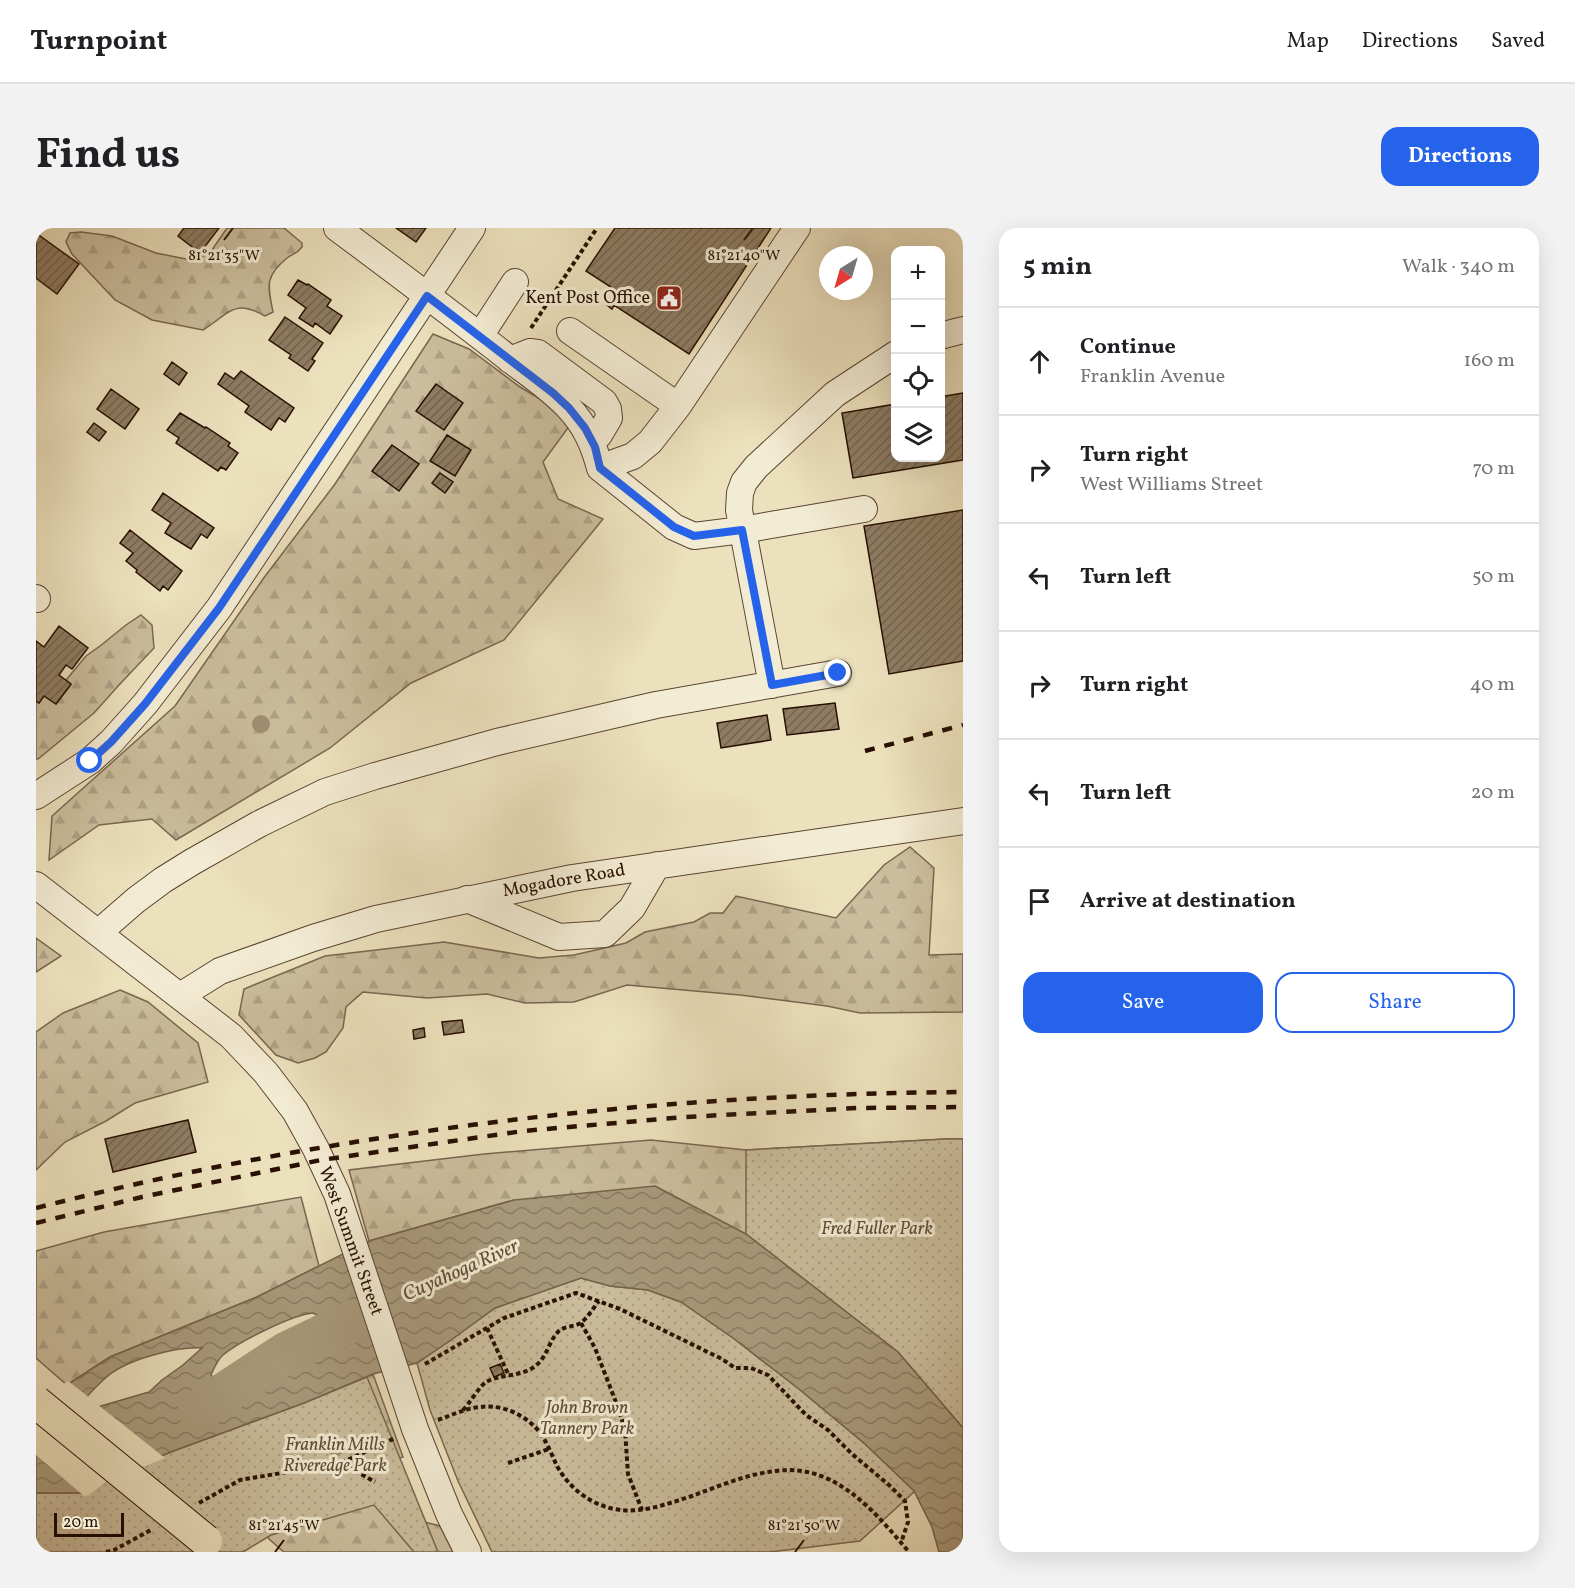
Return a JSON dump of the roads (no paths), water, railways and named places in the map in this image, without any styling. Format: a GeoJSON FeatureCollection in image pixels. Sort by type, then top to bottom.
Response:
{"type":"FeatureCollection","features":[{"type":"Feature","properties":{"kind":"main road"},"geometry":{"type":"LineString","coordinates":[[36,1402],[206,1542]]}},
{"type":"Feature","properties":{"kind":"street"},"geometry":{"type":"LineString","coordinates":[[338,228],[553,393],[585,428],[595,447],[600,468],[674,527],[694,536],[864,509]]}},
{"type":"Feature","properties":{"kind":"street"},"geometry":{"type":"LineString","coordinates":[[36,796],[90,761],[111,742],[145,704],[219,608],[472,228]]}},
{"type":"Feature","properties":{"kind":"street"},"geometry":{"type":"LineString","coordinates":[[600,468],[633,456],[650,442],[678,405],[797,228]]}},
{"type":"Feature","properties":{"kind":"street"},"geometry":{"type":"LineString","coordinates":[[480,336],[515,282]]}},
{"type":"Feature","properties":{"kind":"street"},"geometry":{"type":"LineString","coordinates":[[945,335],[963,330]]}},
{"type":"Feature","properties":{"kind":"street"},"geometry":{"type":"LineString","coordinates":[[570,331],[678,405]]}},
{"type":"Feature","properties":{"kind":"street"},"geometry":{"type":"LineString","coordinates":[[772,685],[742,530],[739,510],[740,493],[744,482],[756,467],[835,394],[891,357]]}},
{"type":"Feature","properties":{"kind":"street"},"geometry":{"type":"LineString","coordinates":[[98,933],[163,879],[259,824],[326,792],[497,742],[656,705],[838,673]]}},
{"type":"Feature","properties":{"kind":"street","name":"Mogadore Road"},"geometry":{"type":"LineString","coordinates":[[180,996],[220,970],[313,938],[375,920],[467,899],[572,878],[963,821]]}},
{"type":"Feature","properties":{"kind":"street"},"geometry":{"type":"LineString","coordinates":[[467,899],[558,938],[604,934],[632,908],[657,865]]}},
{"type":"Feature","properties":{"kind":"street","name":"West Summit Street"},"geometry":{"type":"LineString","coordinates":[[36,885],[231,1036],[266,1073],[295,1111],[337,1194],[400,1386],[449,1514],[468,1552]]}},
{"type":"Feature","properties":{"kind":"water"},"geometry":{"type":"Polygon","coordinates":[[[655,1186],[746,1234],[898,1352],[963,1428],[963,1552],[939,1552],[932,1527],[914,1491],[865,1444],[733,1338],[681,1302],[648,1290],[610,1286],[581,1278],[495,1308],[417,1363],[373,1374],[304,1403],[176,1450],[103,1479],[88,1493],[36,1493],[36,1405],[110,1357],[257,1297],[369,1241],[514,1200],[655,1186]],[[313,1313],[280,1323],[231,1349],[221,1357],[211,1375],[218,1383],[256,1376],[276,1365],[304,1344],[328,1321],[313,1313]],[[202,1348],[180,1349],[154,1355],[118,1369],[99,1384],[70,1415],[149,1392],[202,1348]]]}},
{"type":"Feature","properties":{"kind":"waterway","name":"Cuyahoga River"},"geometry":{"type":"LineString","coordinates":[[199,1410],[286,1353],[355,1320]]}},
{"type":"Feature","properties":{"kind":"railway"},"geometry":{"type":"LineString","coordinates":[[865,751],[963,725]]}},
{"type":"Feature","properties":{"kind":"railway"},"geometry":{"type":"LineString","coordinates":[[36,1208],[150,1181],[265,1158],[380,1138],[496,1122],[612,1109],[729,1100],[846,1094],[963,1092]]}},
{"type":"Feature","properties":{"kind":"railway"},"geometry":{"type":"LineString","coordinates":[[36,1223],[142,1197],[321,1160],[523,1131],[685,1117],[858,1108],[963,1107]]}},
{"type":"Feature","properties":{"kind":"place","name":"Kent Post Office"},"geometry":{"type":"Point","coordinates":[669,298]}},
{"type":"Feature","properties":{"kind":"park label","name":"Fred Fuller Park"},"geometry":{"type":"Point","coordinates":[877,1229]}},
{"type":"Feature","properties":{"kind":"park label","name":"John Brown Tannery Park"},"geometry":{"type":"Point","coordinates":[587,1418]}},
{"type":"Feature","properties":{"kind":"park label","name":"Franklin Mills Riveredge Park"},"geometry":{"type":"Point","coordinates":[335,1455]}}]}
